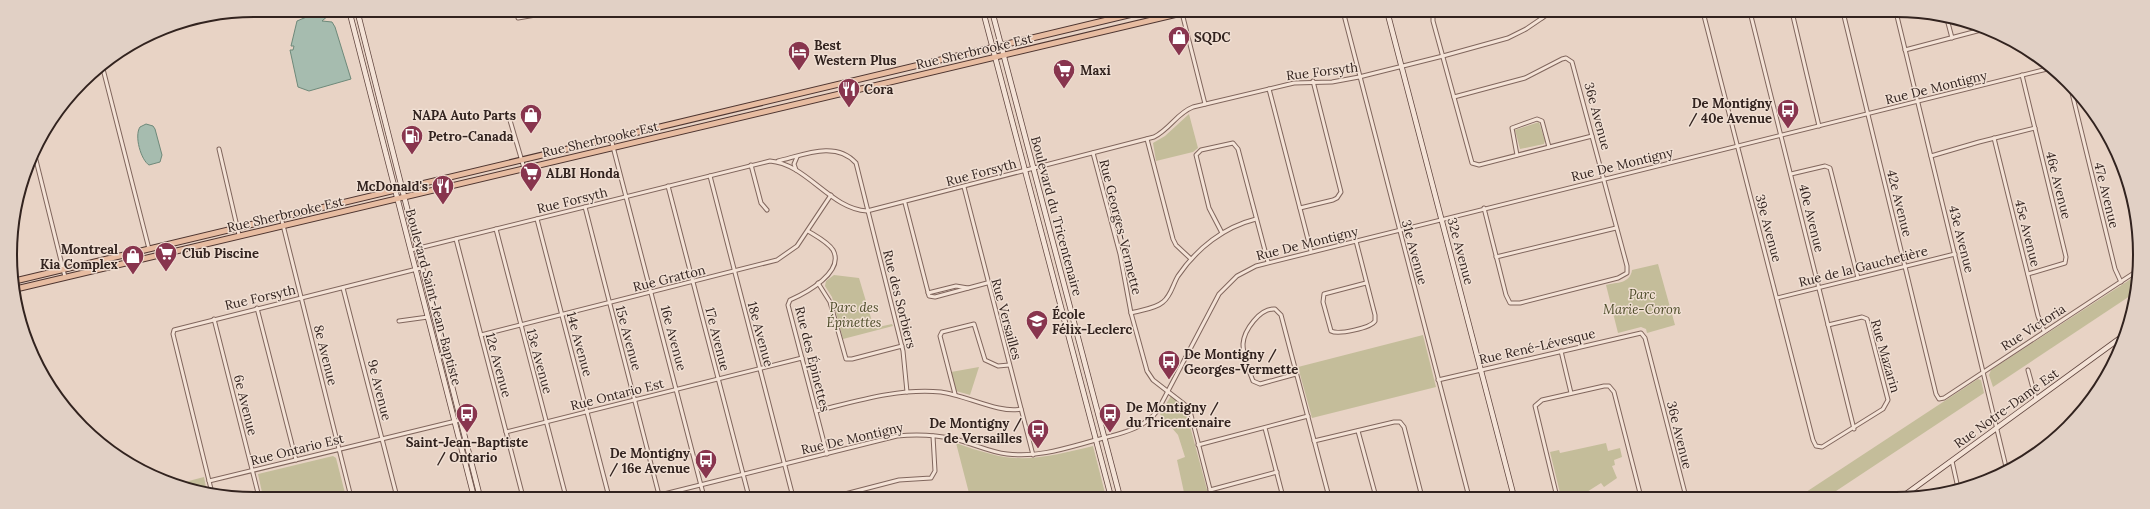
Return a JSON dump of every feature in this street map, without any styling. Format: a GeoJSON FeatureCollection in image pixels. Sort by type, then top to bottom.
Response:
{"type":"FeatureCollection","features":[{"type":"Feature","properties":{"kind":"main road","name":"Rue Sherbrooke Est"},"geometry":{"type":"LineString","coordinates":[[19,280],[1120,17]]}},
{"type":"Feature","properties":{"kind":"main road"},"geometry":{"type":"LineString","coordinates":[[1125,26],[1127,17]]}},
{"type":"Feature","properties":{"kind":"main road","name":"Rue Sherbrooke Est"},"geometry":{"type":"LineString","coordinates":[[20,288],[151,258],[239,235],[403,198],[479,178],[614,148],[995,58],[1162,17]]}},
{"type":"Feature","properties":{"kind":"main road"},"geometry":{"type":"LineString","coordinates":[[1069,40],[1075,28]]}},
{"type":"Feature","properties":{"kind":"main road"},"geometry":{"type":"LineString","coordinates":[[883,74],[885,84]]}},
{"type":"Feature","properties":{"kind":"main road"},"geometry":{"type":"LineString","coordinates":[[847,82],[850,92]]}},
{"type":"Feature","properties":{"kind":"main road"},"geometry":{"type":"LineString","coordinates":[[754,104],[756,114]]}},
{"type":"Feature","properties":{"kind":"main road"},"geometry":{"type":"LineString","coordinates":[[718,113],[721,122]]}},
{"type":"Feature","properties":{"kind":"main road"},"geometry":{"type":"LineString","coordinates":[[582,145],[585,154]]}},
{"type":"Feature","properties":{"kind":"main road"},"geometry":{"type":"LineString","coordinates":[[556,151],[558,160]]}},
{"type":"Feature","properties":{"kind":"main road"},"geometry":{"type":"LineString","coordinates":[[477,170],[479,178]]}},
{"type":"Feature","properties":{"kind":"main road"},"geometry":{"type":"LineString","coordinates":[[333,204],[335,213]]}},
{"type":"Feature","properties":{"kind":"main road"},"geometry":{"type":"LineString","coordinates":[[212,234],[215,241]]}},
{"type":"Feature","properties":{"kind":"main road"},"geometry":{"type":"LineString","coordinates":[[195,238],[196,246]]}},
{"type":"Feature","properties":{"kind":"main road"},"geometry":{"type":"LineString","coordinates":[[149,249],[151,258]]}},
{"type":"Feature","properties":{"kind":"street"},"geometry":{"type":"LineString","coordinates":[[352,19],[358,17]]}},
{"type":"Feature","properties":{"kind":"street","name":"Boulevard Saint-Jean-Baptiste"},"geometry":{"type":"LineString","coordinates":[[358,17],[381,109],[398,189],[397,199],[411,250],[419,269]]}},
{"type":"Feature","properties":{"kind":"street"},"geometry":{"type":"LineString","coordinates":[[518,18],[524,17]]}},
{"type":"Feature","properties":{"kind":"street","name":"Boulevard du Tricentenaire"},"geometry":{"type":"LineString","coordinates":[[985,17],[1109,492]]}},
{"type":"Feature","properties":{"kind":"street","name":"Boulevard du Tricentenaire"},"geometry":{"type":"LineString","coordinates":[[993,17],[1119,492]]}},
{"type":"Feature","properties":{"kind":"street"},"geometry":{"type":"LineString","coordinates":[[1183,17],[1205,104]]}},
{"type":"Feature","properties":{"kind":"street","name":"31e Avenue"},"geometry":{"type":"LineString","coordinates":[[1344,17],[1398,230],[1467,492]]}},
{"type":"Feature","properties":{"kind":"street","name":"32e Avenue"},"geometry":{"type":"LineString","coordinates":[[1389,17],[1513,492]]}},
{"type":"Feature","properties":{"kind":"street"},"geometry":{"type":"LineString","coordinates":[[1434,17],[1454,98],[1471,160],[1474,165],[1592,136]]}},
{"type":"Feature","properties":{"kind":"street","name":"39e Avenue"},"geometry":{"type":"LineString","coordinates":[[1704,17],[1813,440],[1819,447]]}},
{"type":"Feature","properties":{"kind":"street","name":"40e Avenue"},"geometry":{"type":"LineString","coordinates":[[1751,17],[1854,429]]}},
{"type":"Feature","properties":{"kind":"street"},"geometry":{"type":"LineString","coordinates":[[1793,17],[1819,126]]}},
{"type":"Feature","properties":{"kind":"street","name":"42e Avenue"},"geometry":{"type":"LineString","coordinates":[[1844,17],[1936,394],[1939,399]]}},
{"type":"Feature","properties":{"kind":"street","name":"43e Avenue"},"geometry":{"type":"LineString","coordinates":[[1897,17],[2006,465]]}},
{"type":"Feature","properties":{"kind":"street","name":"Rue Forsyth"},"geometry":{"type":"LineString","coordinates":[[868,212],[1147,139],[1164,131],[1186,110],[1205,104],[1300,82],[1338,81],[1359,77],[1443,56],[1508,38],[1542,18]]}},
{"type":"Feature","properties":{"kind":"street","name":"Boulevard Saint-Jean-Baptiste"},"geometry":{"type":"LineString","coordinates":[[352,19],[374,111],[398,189],[403,198],[416,248],[419,269],[431,317],[458,421],[479,492]]}},
{"type":"Feature","properties":{"kind":"street"},"geometry":{"type":"LineString","coordinates":[[1948,23],[1952,38]]}},
{"type":"Feature","properties":{"kind":"street"},"geometry":{"type":"LineString","coordinates":[[1905,50],[1976,31]]}},
{"type":"Feature","properties":{"kind":"street","name":"36e Avenue"},"geometry":{"type":"LineString","coordinates":[[1454,98],[1521,80],[1558,60],[1566,58],[1574,65],[1628,270],[1625,276],[1515,304],[1510,303],[1508,299],[1496,257]]}},
{"type":"Feature","properties":{"kind":"street","name":"Rue De Montigny"},"geometry":{"type":"LineString","coordinates":[[674,492],[897,436],[933,436],[955,439],[982,448],[1008,454],[1033,455],[1059,451],[1105,438],[1134,429],[1147,422],[1158,410],[1169,391],[1219,294],[1237,276],[1268,262],[1918,102],[2044,69]]}},
{"type":"Feature","properties":{"kind":"street"},"geometry":{"type":"LineString","coordinates":[[104,71],[149,249]]}},
{"type":"Feature","properties":{"kind":"street","name":"46e Avenue"},"geometry":{"type":"LineString","coordinates":[[2022,75],[2066,258],[2065,263],[2060,266],[2028,274]]}},
{"type":"Feature","properties":{"kind":"street"},"geometry":{"type":"LineString","coordinates":[[1300,208],[1333,200],[1337,198],[1341,192],[1313,81]]}},
{"type":"Feature","properties":{"kind":"street"},"geometry":{"type":"LineString","coordinates":[[1269,89],[1311,251]]}},
{"type":"Feature","properties":{"kind":"street"},"geometry":{"type":"LineString","coordinates":[[370,92],[376,90]]}},
{"type":"Feature","properties":{"kind":"street","name":"47e Avenue"},"geometry":{"type":"LineString","coordinates":[[2073,97],[2115,269],[2121,282]]}},
{"type":"Feature","properties":{"kind":"street"},"geometry":{"type":"LineString","coordinates":[[374,111],[381,109]]}},
{"type":"Feature","properties":{"kind":"street"},"geometry":{"type":"LineString","coordinates":[[509,117],[524,168]]}},
{"type":"Feature","properties":{"kind":"street"},"geometry":{"type":"LineString","coordinates":[[1517,155],[1512,128],[1537,119],[1542,121],[1549,147]]}},
{"type":"Feature","properties":{"kind":"street"},"geometry":{"type":"LineString","coordinates":[[1931,156],[2034,128]]}},
{"type":"Feature","properties":{"kind":"street","name":"16e Avenue"},"geometry":{"type":"LineString","coordinates":[[611,138],[703,492]]}},
{"type":"Feature","properties":{"kind":"street","name":"45e Avenue"},"geometry":{"type":"LineString","coordinates":[[1994,138],[2038,316],[2044,332]]}},
{"type":"Feature","properties":{"kind":"street"},"geometry":{"type":"LineString","coordinates":[[1147,139],[1173,239],[1176,245],[1191,259]]}},
{"type":"Feature","properties":{"kind":"street"},"geometry":{"type":"LineString","coordinates":[[1222,233],[1209,208],[1196,159],[1197,153],[1201,150],[1230,144],[1236,145],[1268,262]]}},
{"type":"Feature","properties":{"kind":"street"},"geometry":{"type":"LineString","coordinates":[[219,150],[239,235]]}},
{"type":"Feature","properties":{"kind":"street","name":"Rue des Sorbiers"},"geometry":{"type":"LineString","coordinates":[[797,157],[826,151],[838,151],[850,156],[856,163],[902,346],[906,392]]}},
{"type":"Feature","properties":{"kind":"street","name":"Rue Georges-Vermette"},"geometry":{"type":"LineString","coordinates":[[1093,153],[1120,254],[1131,313],[1146,371],[1153,380],[1169,391],[1190,411],[1210,490]]}},
{"type":"Feature","properties":{"kind":"street"},"geometry":{"type":"LineString","coordinates":[[797,157],[794,164],[797,171]]}},
{"type":"Feature","properties":{"kind":"street","name":"Rue Forsyth"},"geometry":{"type":"LineString","coordinates":[[411,250],[710,176],[764,161],[777,161],[797,157]]}},
{"type":"Feature","properties":{"kind":"street"},"geometry":{"type":"LineString","coordinates":[[36,161],[65,277]]}},
{"type":"Feature","properties":{"kind":"street"},"geometry":{"type":"LineString","coordinates":[[777,161],[797,171],[852,208],[868,212]]}},
{"type":"Feature","properties":{"kind":"street"},"geometry":{"type":"LineString","coordinates":[[751,165],[761,203],[767,210]]}},
{"type":"Feature","properties":{"kind":"street"},"geometry":{"type":"LineString","coordinates":[[1791,174],[1825,166],[1830,168],[1858,278]]}},
{"type":"Feature","properties":{"kind":"street","name":"18e Avenue"},"geometry":{"type":"LineString","coordinates":[[710,176],[792,492]]}},
{"type":"Feature","properties":{"kind":"street","name":"17e Avenue"},"geometry":{"type":"LineString","coordinates":[[668,186],[748,492]]}},
{"type":"Feature","properties":{"kind":"street","name":"Rue Versailles"},"geometry":{"type":"LineString","coordinates":[[964,188],[1033,455]]}},
{"type":"Feature","properties":{"kind":"street","name":"Rue Gratton"},"geometry":{"type":"LineString","coordinates":[[481,335],[734,272],[769,263],[785,257],[797,246],[831,195]]}},
{"type":"Feature","properties":{"kind":"street"},"geometry":{"type":"LineString","coordinates":[[905,202],[929,296],[932,297],[988,283]]}},
{"type":"Feature","properties":{"kind":"street","name":"15e Avenue"},"geometry":{"type":"LineString","coordinates":[[585,207],[658,492]]}},
{"type":"Feature","properties":{"kind":"street"},"geometry":{"type":"LineString","coordinates":[[1484,208],[1496,257],[1616,228]]}},
{"type":"Feature","properties":{"kind":"street","name":"8e Avenue"},"geometry":{"type":"LineString","coordinates":[[281,217],[350,492]]}},
{"type":"Feature","properties":{"kind":"street","name":"14e Avenue"},"geometry":{"type":"LineString","coordinates":[[537,219],[609,492]]}},
{"type":"Feature","properties":{"kind":"street"},"geometry":{"type":"LineString","coordinates":[[1131,313],[1154,307],[1164,302],[1178,277],[1202,247],[1222,233],[1256,219]]}},
{"type":"Feature","properties":{"kind":"street","name":"13e Avenue"},"geometry":{"type":"LineString","coordinates":[[496,229],[565,492]]}},
{"type":"Feature","properties":{"kind":"street","name":"Rue des Épinettes"},"geometry":{"type":"LineString","coordinates":[[808,231],[828,244],[835,256],[833,268],[818,284],[788,302],[827,454]]}},
{"type":"Feature","properties":{"kind":"street","name":"12e Avenue"},"geometry":{"type":"LineString","coordinates":[[456,239],[522,492]]}},
{"type":"Feature","properties":{"kind":"street"},"geometry":{"type":"LineString","coordinates":[[1356,240],[1375,315],[1374,323],[1339,333],[1331,331],[1323,302],[1324,294],[1366,283]]}},
{"type":"Feature","properties":{"kind":"street","name":"Rue de la Gauchetière"},"geometry":{"type":"LineString","coordinates":[[1777,298],[1955,254]]}},
{"type":"Feature","properties":{"kind":"street","name":"Rue Forsyth"},"geometry":{"type":"LineString","coordinates":[[209,481],[172,334],[174,330],[257,308],[419,269]]}},
{"type":"Feature","properties":{"kind":"street","name":"Rue Victoria"},"geometry":{"type":"LineString","coordinates":[[1939,399],[1944,398],[2132,275]]}},
{"type":"Feature","properties":{"kind":"street"},"geometry":{"type":"LineString","coordinates":[[818,284],[830,302],[846,359],[852,359],[902,346]]}},
{"type":"Feature","properties":{"kind":"street","name":"9e Avenue"},"geometry":{"type":"LineString","coordinates":[[343,288],[396,492]]}},
{"type":"Feature","properties":{"kind":"street"},"geometry":{"type":"LineString","coordinates":[[257,308],[296,460]]}},
{"type":"Feature","properties":{"kind":"street"},"geometry":{"type":"LineString","coordinates":[[1296,374],[1260,384],[1253,381],[1244,350],[1244,341],[1255,320],[1268,309],[1275,308],[1281,315],[1328,492]]}},
{"type":"Feature","properties":{"kind":"street"},"geometry":{"type":"LineString","coordinates":[[399,321],[431,317]]}},
{"type":"Feature","properties":{"kind":"street","name":"Rue Mazarin"},"geometry":{"type":"LineString","coordinates":[[1819,447],[1828,445],[1854,429],[1886,406],[1888,396],[1867,319],[1862,317],[1828,325]]}},
{"type":"Feature","properties":{"kind":"street","name":"6e Avenue"},"geometry":{"type":"LineString","coordinates":[[214,319],[258,492]]}},
{"type":"Feature","properties":{"kind":"street"},"geometry":{"type":"LineString","coordinates":[[955,394],[940,336],[942,332],[974,324],[985,360],[998,366],[1009,365]]}},
{"type":"Feature","properties":{"kind":"street","name":"36e Avenue"},"geometry":{"type":"LineString","coordinates":[[1641,333],[1645,338],[1685,492]]}},
{"type":"Feature","properties":{"kind":"street","name":"Rue René-Lévesque"},"geometry":{"type":"LineString","coordinates":[[1438,380],[1641,333]]}},
{"type":"Feature","properties":{"kind":"street","name":"Rue Notre-Dame Est"},"geometry":{"type":"LineString","coordinates":[[1910,491],[2117,341]]}},
{"type":"Feature","properties":{"kind":"street"},"geometry":{"type":"LineString","coordinates":[[1561,351],[1571,394]]}},
{"type":"Feature","properties":{"kind":"street","name":"Rue Ontario Est"},"geometry":{"type":"LineString","coordinates":[[506,432],[802,358]]}},
{"type":"Feature","properties":{"kind":"street"},"geometry":{"type":"LineString","coordinates":[[2028,370],[2036,399]]}},
{"type":"Feature","properties":{"kind":"street"},"geometry":{"type":"LineString","coordinates":[[1556,492],[1535,406],[1542,400],[1604,386],[1612,388],[1640,492]]}},
{"type":"Feature","properties":{"kind":"street"},"geometry":{"type":"LineString","coordinates":[[816,412],[866,398],[906,392],[927,391],[955,394],[1000,408],[1021,409]]}},
{"type":"Feature","properties":{"kind":"street"},"geometry":{"type":"LineString","coordinates":[[1198,445],[1308,416]]}},
{"type":"Feature","properties":{"kind":"street","name":"Boulevard Saint-Jean-Baptiste"},"geometry":{"type":"LineString","coordinates":[[458,421],[473,492]]}},
{"type":"Feature","properties":{"kind":"street","name":"Rue Ontario Est"},"geometry":{"type":"LineString","coordinates":[[209,481],[458,421]]}},
{"type":"Feature","properties":{"kind":"street"},"geometry":{"type":"LineString","coordinates":[[1314,441],[1394,422],[1402,424],[1421,492]]}},
{"type":"Feature","properties":{"kind":"street"},"geometry":{"type":"LineString","coordinates":[[1265,428],[1282,492]]}},
{"type":"Feature","properties":{"kind":"street"},"geometry":{"type":"LineString","coordinates":[[1358,431],[1375,492]]}},
{"type":"Feature","properties":{"kind":"street"},"geometry":{"type":"LineString","coordinates":[[852,492],[892,481],[931,478],[935,470],[933,436]]}},
{"type":"Feature","properties":{"kind":"street"},"geometry":{"type":"LineString","coordinates":[[1952,461],[1957,484]]}},
{"type":"Feature","properties":{"kind":"street"},"geometry":{"type":"LineString","coordinates":[[1210,490],[1277,472]]}},
{"type":"Feature","properties":{"kind":"street"},"geometry":{"type":"LineString","coordinates":[[209,481],[211,487]]}},
{"type":"Feature","properties":{"kind":"street"},"geometry":{"type":"LineString","coordinates":[[1113,492],[1118,489]]}},
{"type":"Feature","properties":{"kind":"green space"},"geometry":{"type":"Polygon","coordinates":[[[1189,114],[1198,148],[1193,152],[1156,161],[1153,143],[1165,136],[1189,114]]]}},
{"type":"Feature","properties":{"kind":"green space"},"geometry":{"type":"Polygon","coordinates":[[[1539,122],[1545,141],[1544,144],[1520,149],[1515,130],[1539,122]]]}},
{"type":"Feature","properties":{"kind":"green space","name":"Parc Marie-Coron"},"geometry":{"type":"Polygon","coordinates":[[[1658,264],[1675,325],[1647,333],[1646,329],[1641,327],[1618,333],[1606,285],[1619,283],[1626,280],[1631,275],[1632,270],[1658,264]]]}},
{"type":"Feature","properties":{"kind":"green space","name":"Parc des Épinettes"},"geometry":{"type":"Polygon","coordinates":[[[834,275],[859,278],[874,328],[892,324],[893,326],[843,339],[832,297],[825,286],[826,281],[834,275]]]}},
{"type":"Feature","properties":{"kind":"green space"},"geometry":{"type":"Polygon","coordinates":[[[2131,279],[2129,297],[1993,387],[1989,375],[1991,370],[2131,279]]]}},
{"type":"Feature","properties":{"kind":"green space"},"geometry":{"type":"Polygon","coordinates":[[[1423,335],[1436,387],[1312,418],[1298,367],[1423,335]]]}},
{"type":"Feature","properties":{"kind":"green space"},"geometry":{"type":"Polygon","coordinates":[[[979,367],[970,395],[956,391],[951,372],[979,367]]]}},
{"type":"Feature","properties":{"kind":"green space"},"geometry":{"type":"Polygon","coordinates":[[[1978,379],[1981,380],[1984,393],[1835,492],[1806,492],[1978,379]]]}},
{"type":"Feature","properties":{"kind":"green space"},"geometry":{"type":"Polygon","coordinates":[[[1171,396],[1180,403],[1187,415],[1208,492],[1184,492],[1177,460],[1185,457],[1178,435],[1160,414],[1171,396]]]}},
{"type":"Feature","properties":{"kind":"green space"},"geometry":{"type":"Polygon","coordinates":[[[956,443],[991,454],[1017,458],[1042,457],[1093,446],[1105,492],[969,492],[956,443]]]}},
{"type":"Feature","properties":{"kind":"green space"},"geometry":{"type":"Polygon","coordinates":[[[1606,443],[1608,451],[1620,448],[1622,457],[1614,460],[1615,465],[1612,466],[1617,478],[1604,487],[1601,483],[1587,492],[1560,492],[1550,452],[1559,450],[1560,453],[1606,443]]]}},
{"type":"Feature","properties":{"kind":"green space"},"geometry":{"type":"Polygon","coordinates":[[[333,456],[336,458],[345,492],[262,492],[258,474],[333,456]]]}},
{"type":"Feature","properties":{"kind":"green space"},"geometry":{"type":"Polygon","coordinates":[[[204,477],[206,487],[193,484],[186,482],[204,477]]]}},
{"type":"Feature","properties":{"kind":"shaded area"},"geometry":{"type":"Polygon","coordinates":[[[306,17],[327,17],[322,21],[332,22],[335,27],[351,79],[309,91],[298,87],[290,50],[293,50],[294,46],[291,46],[297,21],[306,17]]]}},
{"type":"Feature","properties":{"kind":"shaded area"},"geometry":{"type":"Polygon","coordinates":[[[146,124],[153,126],[155,129],[162,155],[160,162],[149,165],[143,158],[138,142],[138,131],[140,127],[146,124]]]}},
{"type":"Feature","properties":{"kind":"place","name":"SQDC"},"geometry":{"type":"Point","coordinates":[1179,56]}},
{"type":"Feature","properties":{"kind":"place","name":"Best Western Plus"},"geometry":{"type":"Point","coordinates":[799,72]}},
{"type":"Feature","properties":{"kind":"place","name":"Maxi"},"geometry":{"type":"Point","coordinates":[1064,90]}},
{"type":"Feature","properties":{"kind":"place","name":"Cora"},"geometry":{"type":"Point","coordinates":[849,108]}},
{"type":"Feature","properties":{"kind":"place","name":"De Montigny / 40e Avenue"},"geometry":{"type":"Point","coordinates":[1788,130]}},
{"type":"Feature","properties":{"kind":"place","name":"NAPA Auto Parts"},"geometry":{"type":"Point","coordinates":[531,134]}},
{"type":"Feature","properties":{"kind":"place","name":"Petro-Canada"},"geometry":{"type":"Point","coordinates":[412,156]}},
{"type":"Feature","properties":{"kind":"place","name":"ALBI Honda"},"geometry":{"type":"Point","coordinates":[531,192]}},
{"type":"Feature","properties":{"kind":"place","name":"McDonald's"},"geometry":{"type":"Point","coordinates":[443,206]}},
{"type":"Feature","properties":{"kind":"place","name":"Club Piscine"},"geometry":{"type":"Point","coordinates":[166,272]}},
{"type":"Feature","properties":{"kind":"place","name":"Montreal Kia Complex"},"geometry":{"type":"Point","coordinates":[133,276]}},
{"type":"Feature","properties":{"kind":"place","name":"École Félix-Leclerc"},"geometry":{"type":"Point","coordinates":[1037,340]}},
{"type":"Feature","properties":{"kind":"place","name":"De Montigny / Georges-Vermette"},"geometry":{"type":"Point","coordinates":[1169,380]}},
{"type":"Feature","properties":{"kind":"place","name":"Saint-Jean-Baptiste / Ontario"},"geometry":{"type":"Point","coordinates":[467,434]}},
{"type":"Feature","properties":{"kind":"place","name":"De Montigny / du Tricentenaire"},"geometry":{"type":"Point","coordinates":[1110,434]}},
{"type":"Feature","properties":{"kind":"place","name":"De Montigny / de Versailles"},"geometry":{"type":"Point","coordinates":[1038,450]}},
{"type":"Feature","properties":{"kind":"place","name":"De Montigny / 16e Avenue"},"geometry":{"type":"Point","coordinates":[706,480]}}]}
